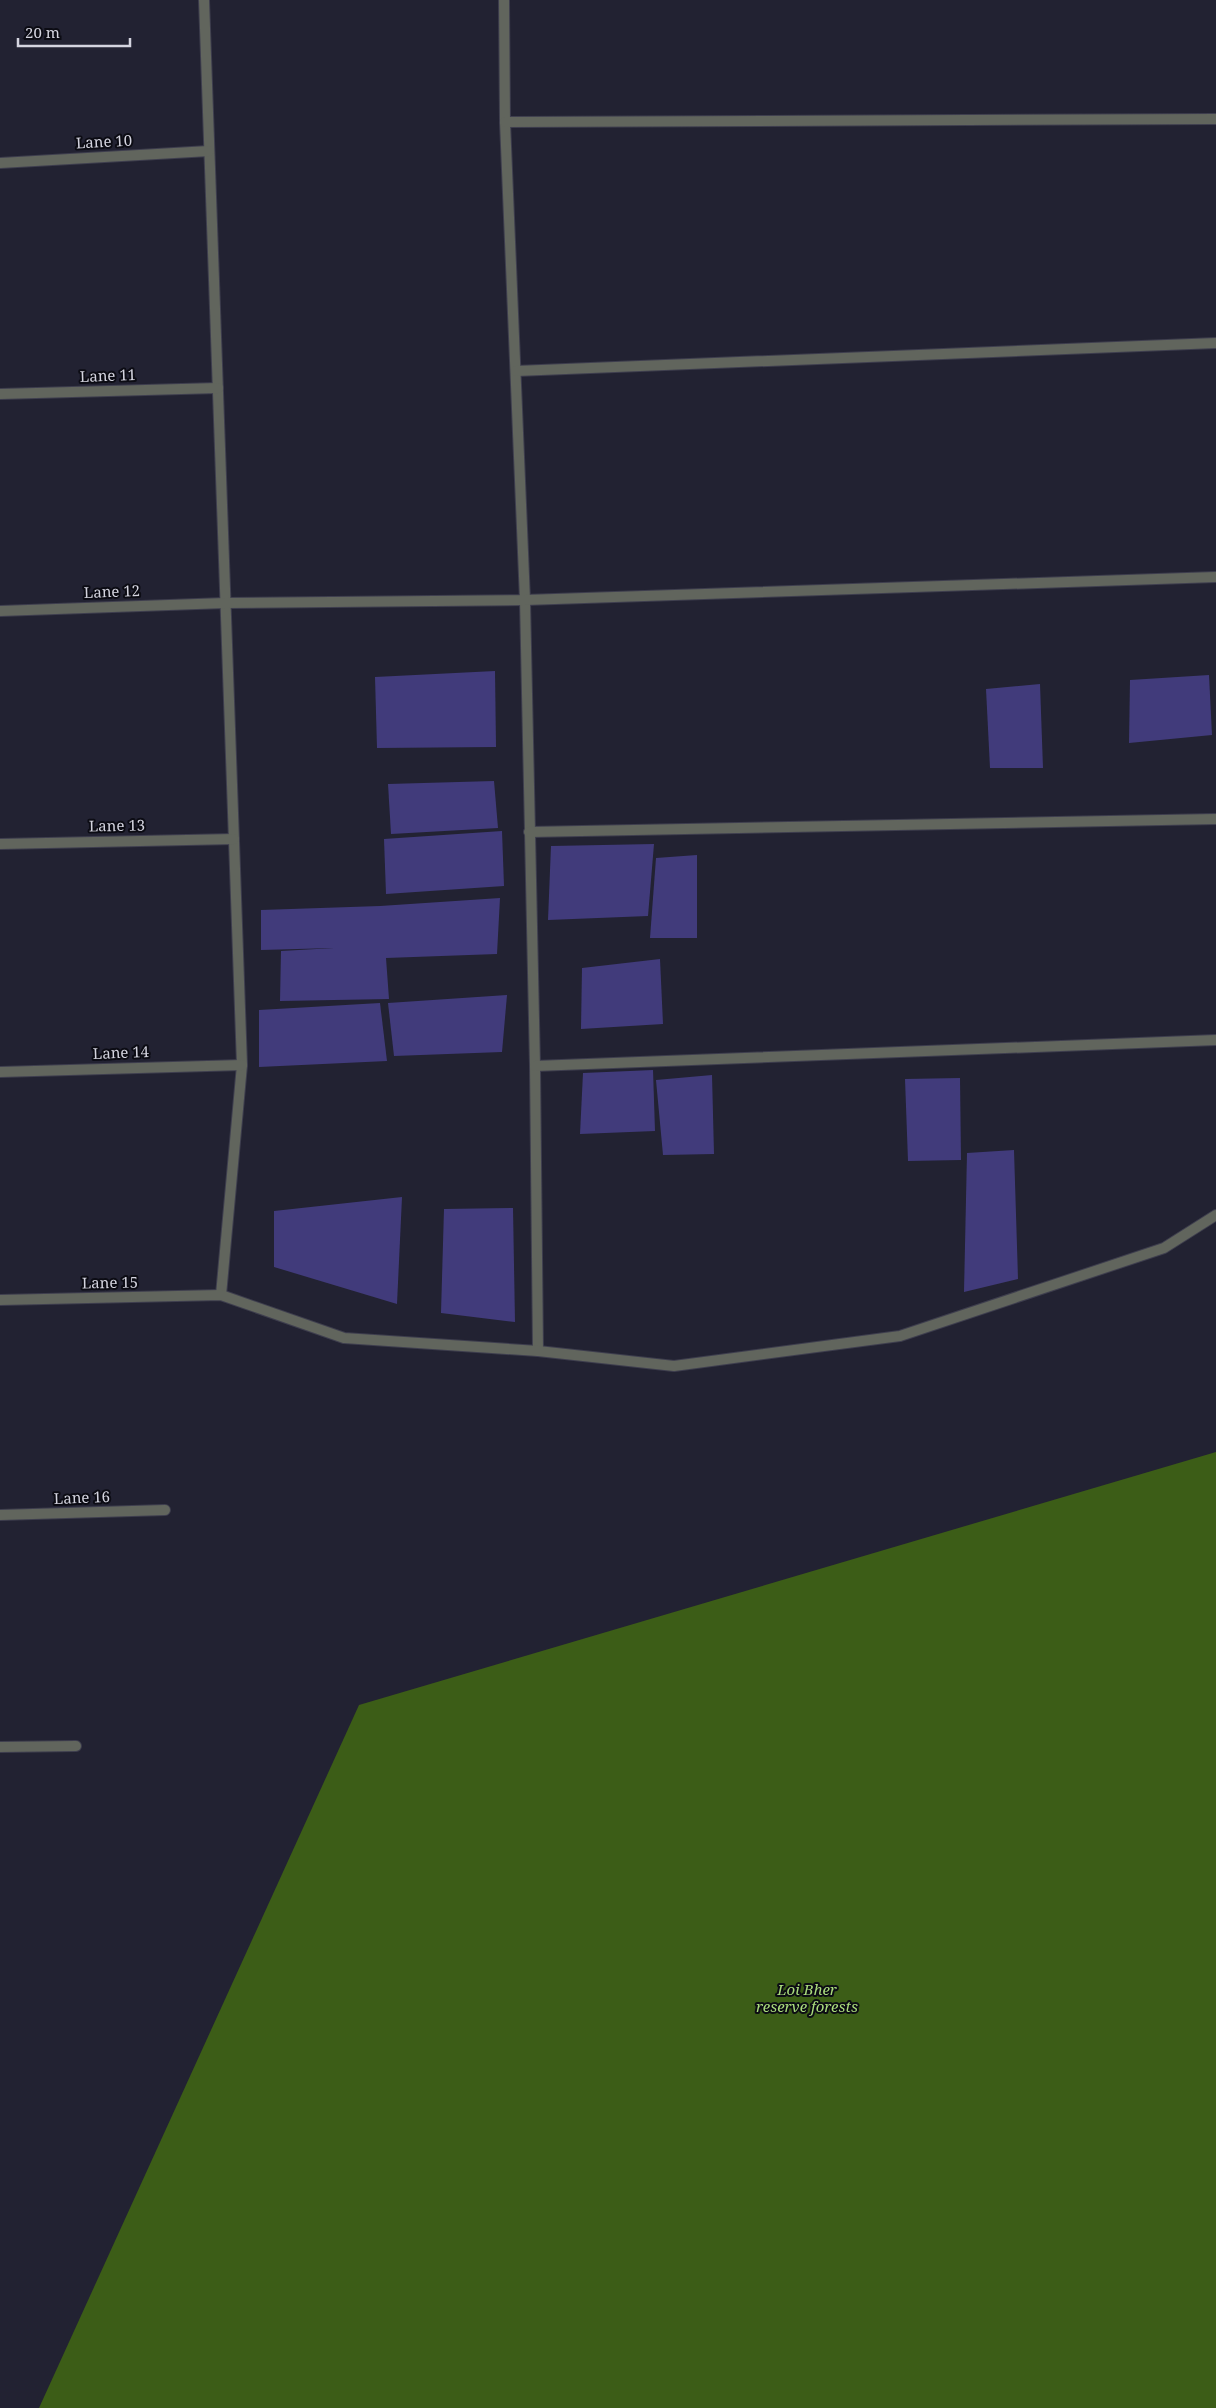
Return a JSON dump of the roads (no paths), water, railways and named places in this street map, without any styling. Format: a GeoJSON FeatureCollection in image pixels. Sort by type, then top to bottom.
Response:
{"type":"FeatureCollection","features":[{"type":"Feature","properties":{"kind":"street"},"geometry":{"type":"LineString","coordinates":[[204,0],[242,1065],[221,1295],[344,1338],[538,1351],[674,1366],[900,1336],[1164,1248],[1216,1215]]}},
{"type":"Feature","properties":{"kind":"street"},"geometry":{"type":"LineString","coordinates":[[504,0],[505,122],[525,600],[535,1066],[538,1351]]}},
{"type":"Feature","properties":{"kind":"street"},"geometry":{"type":"LineString","coordinates":[[505,122],[1216,119]]}},
{"type":"Feature","properties":{"kind":"street","name":"Lane 10"},"geometry":{"type":"LineString","coordinates":[[0,163],[209,151]]}},
{"type":"Feature","properties":{"kind":"street"},"geometry":{"type":"LineString","coordinates":[[516,371],[1216,342]]}},
{"type":"Feature","properties":{"kind":"street","name":"Lane 11"},"geometry":{"type":"LineString","coordinates":[[0,394],[218,388]]}},
{"type":"Feature","properties":{"kind":"street","name":"Lane 12"},"geometry":{"type":"LineString","coordinates":[[0,611],[225,603],[525,600],[1216,577]]}},
{"type":"Feature","properties":{"kind":"street"},"geometry":{"type":"LineString","coordinates":[[529,832],[1216,819]]}},
{"type":"Feature","properties":{"kind":"street","name":"Lane 13"},"geometry":{"type":"LineString","coordinates":[[0,844],[234,839]]}},
{"type":"Feature","properties":{"kind":"street"},"geometry":{"type":"LineString","coordinates":[[535,1066],[1216,1040]]}},
{"type":"Feature","properties":{"kind":"street","name":"Lane 14"},"geometry":{"type":"LineString","coordinates":[[0,1072],[242,1065]]}},
{"type":"Feature","properties":{"kind":"street","name":"Lane 15"},"geometry":{"type":"LineString","coordinates":[[0,1300],[221,1295]]}},
{"type":"Feature","properties":{"kind":"street","name":"Lane 16"},"geometry":{"type":"LineString","coordinates":[[0,1515],[165,1510]]}},
{"type":"Feature","properties":{"kind":"street"},"geometry":{"type":"LineString","coordinates":[[0,1748],[76,1746]]}},
{"type":"Feature","properties":{"kind":"park label","name":"Loi Bher reserve forests"},"geometry":{"type":"Point","coordinates":[807,1998]}}]}
